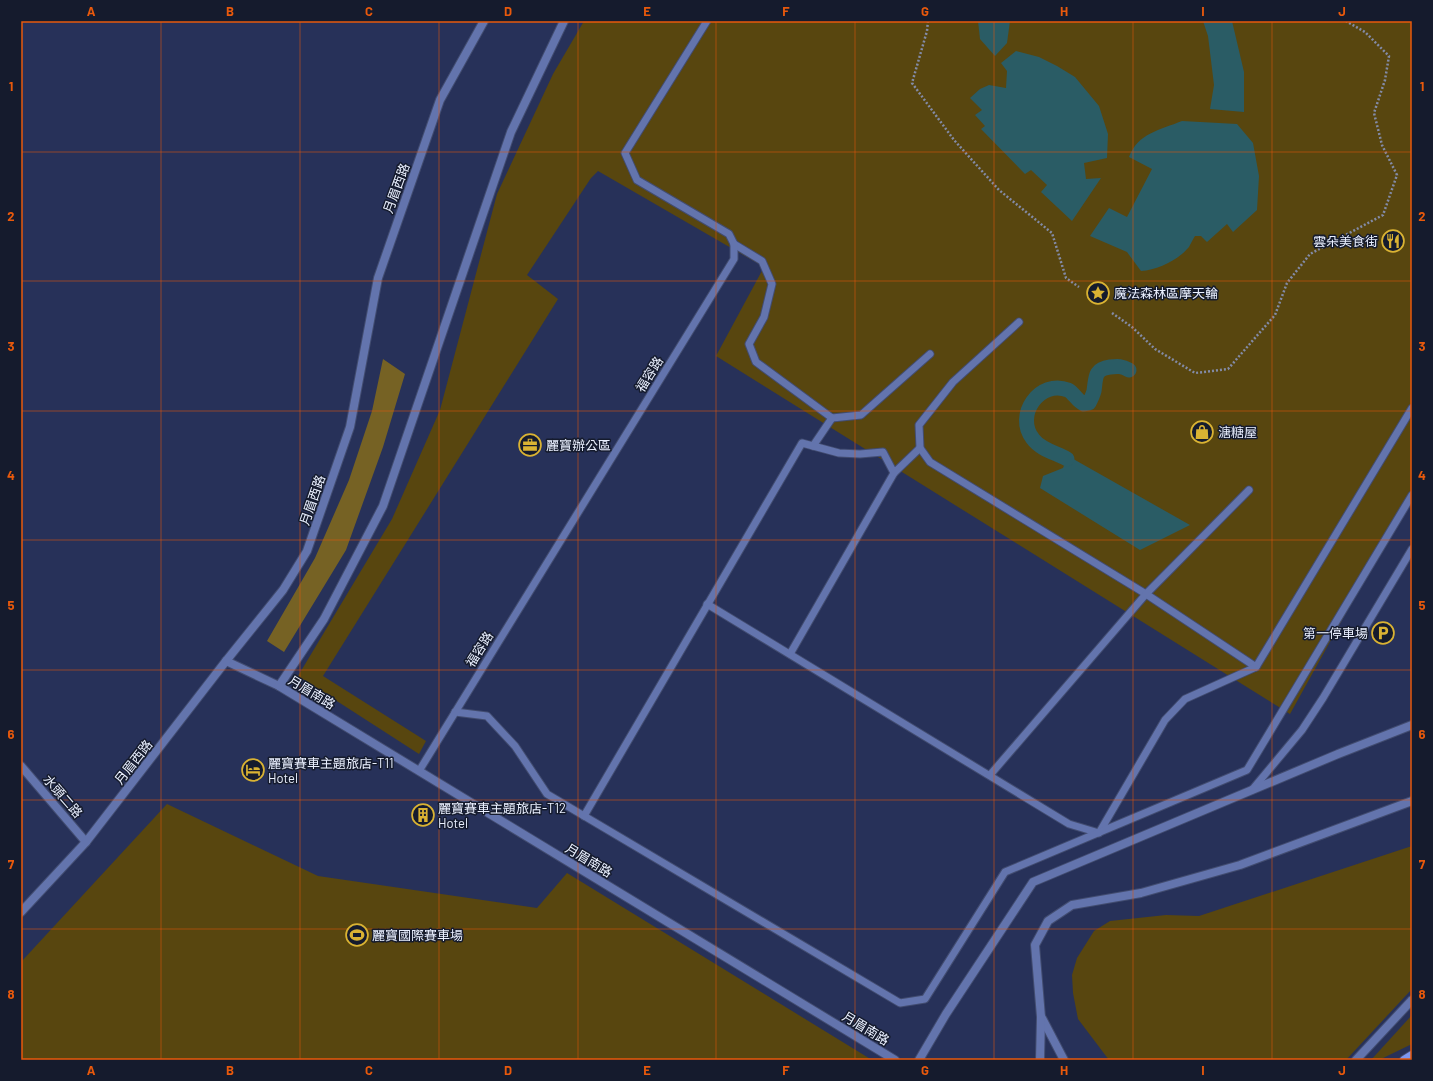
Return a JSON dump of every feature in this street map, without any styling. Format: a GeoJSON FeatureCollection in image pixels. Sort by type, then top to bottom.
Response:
{"type":"FeatureCollection","features":[{"type":"Feature","properties":{"kind":"street","name":"月眉西路"},"geometry":{"type":"LineString","coordinates":[[21,912],[86,842],[283,590],[307,551],[350,427],[378,278],[440,100],[484,21]]}},
{"type":"Feature","properties":{"kind":"street"},"geometry":{"type":"LineString","coordinates":[[279,686],[324,619],[383,506],[511,132],[564,21]]}},
{"type":"Feature","properties":{"kind":"street","name":"月眉南路"},"geometry":{"type":"LineString","coordinates":[[226,661],[279,686],[895,1060]]}},
{"type":"Feature","properties":{"kind":"street"},"geometry":{"type":"LineString","coordinates":[[920,1060],[946,1014],[1033,882],[1338,754],[1412,725]]}},
{"type":"Feature","properties":{"kind":"street","name":"水頭二路"},"geometry":{"type":"LineString","coordinates":[[21,766],[86,842]]}},
{"type":"Feature","properties":{"kind":"street"},"geometry":{"type":"LineString","coordinates":[[1040,1060],[1040,1016],[1036,945],[1048,921],[1072,905],[1141,893],[1240,865],[1412,801]]}},
{"type":"Feature","properties":{"kind":"street"},"geometry":{"type":"LineString","coordinates":[[1356,1060],[1412,1000]]}},
{"type":"Feature","properties":{"kind":"street"},"geometry":{"type":"LineString","coordinates":[[1040,1016],[1064,1060]]}},
{"type":"Feature","properties":{"kind":"street"},"geometry":{"type":"LineString","coordinates":[[1404,1060],[1412,1055]]}},
{"type":"Feature","properties":{"kind":"lane"},"geometry":{"type":"LineString","coordinates":[[707,21],[625,153],[637,180],[729,234],[734,244],[762,261],[772,284],[764,317],[749,344],[756,362],[832,418],[861,415],[930,354]]}},
{"type":"Feature","properties":{"kind":"lane","name":"福容路"},"geometry":{"type":"LineString","coordinates":[[419,771],[734,260],[734,244]]}},
{"type":"Feature","properties":{"kind":"lane"},"geometry":{"type":"LineString","coordinates":[[1019,322],[953,382],[919,425],[920,448],[930,462],[1146,594],[1256,666]]}},
{"type":"Feature","properties":{"kind":"lane"},"geometry":{"type":"LineString","coordinates":[[1098,833],[1165,720],[1185,699],[1256,666],[1412,408]]}},
{"type":"Feature","properties":{"kind":"lane"},"geometry":{"type":"LineString","coordinates":[[813,446],[832,418]]}},
{"type":"Feature","properties":{"kind":"lane"},"geometry":{"type":"LineString","coordinates":[[584,816],[802,443],[839,453],[860,454],[883,452],[894,473]]}},
{"type":"Feature","properties":{"kind":"lane"},"geometry":{"type":"LineString","coordinates":[[790,654],[894,473],[920,448]]}},
{"type":"Feature","properties":{"kind":"lane"},"geometry":{"type":"LineString","coordinates":[[990,775],[1146,594],[1249,490]]}},
{"type":"Feature","properties":{"kind":"lane"},"geometry":{"type":"LineString","coordinates":[[455,712],[487,716],[515,746],[547,794],[900,1004],[926,999],[1005,872],[1247,770],[1412,495]]}},
{"type":"Feature","properties":{"kind":"lane"},"geometry":{"type":"LineString","coordinates":[[1250,791],[1302,730],[1323,698],[1412,549]]}},
{"type":"Feature","properties":{"kind":"lane"},"geometry":{"type":"LineString","coordinates":[[708,604],[1069,824],[1098,833]]}},
{"type":"Feature","properties":{"kind":"path"},"geometry":{"type":"LineString","coordinates":[[928,21],[927,31],[912,83],[954,140],[999,190],[1052,233],[1066,278],[1079,288]]}},
{"type":"Feature","properties":{"kind":"path"},"geometry":{"type":"LineString","coordinates":[[1112,313],[1132,328],[1155,349],[1195,373],[1228,369],[1275,315],[1287,283],[1310,254],[1383,215],[1397,175],[1382,145],[1374,113],[1385,80],[1389,56],[1365,32],[1346,21]]}},
{"type":"Feature","properties":{"kind":"shaded area"},"geometry":{"type":"Polygon","coordinates":[[[584,21],[1412,21],[1412,494],[1290,714],[716,356],[764,267],[598,171],[591,178],[527,275],[558,299],[323,676],[426,741],[419,754],[298,676],[392,519],[440,410],[497,194],[553,74],[584,21]]]}},
{"type":"Feature","properties":{"kind":"shaded area"},"geometry":{"type":"Polygon","coordinates":[[[978,21],[1010,21],[1007,43],[995,56],[980,39],[978,21]]]}},
{"type":"Feature","properties":{"kind":"shaded area"},"geometry":{"type":"Polygon","coordinates":[[[1203,21],[1232,21],[1244,72],[1244,112],[1210,109],[1214,85],[1208,36],[1203,21]]]}},
{"type":"Feature","properties":{"kind":"shaded area"},"geometry":{"type":"Polygon","coordinates":[[[1016,51],[1039,57],[1075,77],[1099,106],[1108,134],[1107,158],[1084,163],[1086,179],[1101,178],[1072,221],[1041,192],[1047,185],[1031,170],[1025,174],[981,129],[985,126],[975,115],[982,110],[970,98],[980,89],[989,85],[1006,88],[1007,71],[1001,63],[1016,51]]]}},
{"type":"Feature","properties":{"kind":"shaded area"},"geometry":{"type":"Polygon","coordinates":[[[1182,121],[1237,124],[1253,143],[1259,176],[1257,210],[1233,232],[1227,224],[1207,242],[1201,236],[1195,236],[1189,247],[1184,252],[1167,264],[1154,269],[1141,271],[1127,252],[1090,236],[1109,208],[1127,217],[1152,169],[1129,157],[1133,149],[1144,137],[1151,133],[1182,121]]]}},
{"type":"Feature","properties":{"kind":"shaded area"},"geometry":{"type":"Polygon","coordinates":[[[383,359],[405,374],[383,447],[346,550],[284,652],[267,641],[315,558],[349,480],[372,411],[383,359]]]}},
{"type":"Feature","properties":{"kind":"shaded area"},"geometry":{"type":"Polygon","coordinates":[[[1068,456],[1190,525],[1140,550],[1040,488],[1043,476],[1063,468],[1068,456]]]}},
{"type":"Feature","properties":{"kind":"shaded area","name":"麗寶國際賽車場"},"geometry":{"type":"Polygon","coordinates":[[[167,804],[318,876],[537,908],[567,873],[872,1060],[21,1060],[21,962],[167,804]]]}},
{"type":"Feature","properties":{"kind":"shaded area"},"geometry":{"type":"Polygon","coordinates":[[[1412,846],[1412,989],[1346,1060],[1109,1060],[1078,1019],[1073,993],[1072,975],[1077,958],[1094,931],[1110,921],[1166,915],[1199,916],[1412,846]]]}},
{"type":"Feature","properties":{"kind":"shaded area"},"geometry":{"type":"Polygon","coordinates":[[[1412,1015],[1412,1044],[1379,1060],[1371,1060],[1412,1015]]]}},
{"type":"Feature","properties":{"kind":"waterway"},"geometry":{"type":"LineString","coordinates":[[1067,459],[1040,446],[1033,439],[1028,430],[1027,420],[1028,410],[1033,401],[1040,394],[1048,390],[1058,388],[1068,390],[1084,404],[1089,403],[1093,396],[1098,372],[1105,368],[1118,366],[1129,370]]}},
{"type":"Feature","properties":{"kind":"place","name":"雲朵美食街"},"geometry":{"type":"Point","coordinates":[1393,241]}},
{"type":"Feature","properties":{"kind":"place","name":"魔法森林區摩天輪"},"geometry":{"type":"Point","coordinates":[1098,293]}},
{"type":"Feature","properties":{"kind":"place","name":"溏糖屋"},"geometry":{"type":"Point","coordinates":[1202,432]}},
{"type":"Feature","properties":{"kind":"place","name":"麗寶辦公區"},"geometry":{"type":"Point","coordinates":[530,445]}},
{"type":"Feature","properties":{"kind":"place","name":"第一停車場"},"geometry":{"type":"Point","coordinates":[1383,633]}},
{"type":"Feature","properties":{"kind":"place","name":"麗寶賽車主題旅店-T11 Hotel"},"geometry":{"type":"Point","coordinates":[253,770]}},
{"type":"Feature","properties":{"kind":"place","name":"麗寶賽車主題旅店-T12 Hotel"},"geometry":{"type":"Point","coordinates":[423,815]}},
{"type":"Feature","properties":{"kind":"place","name":"麗寶國際賽車場"},"geometry":{"type":"Point","coordinates":[357,935]}}]}
